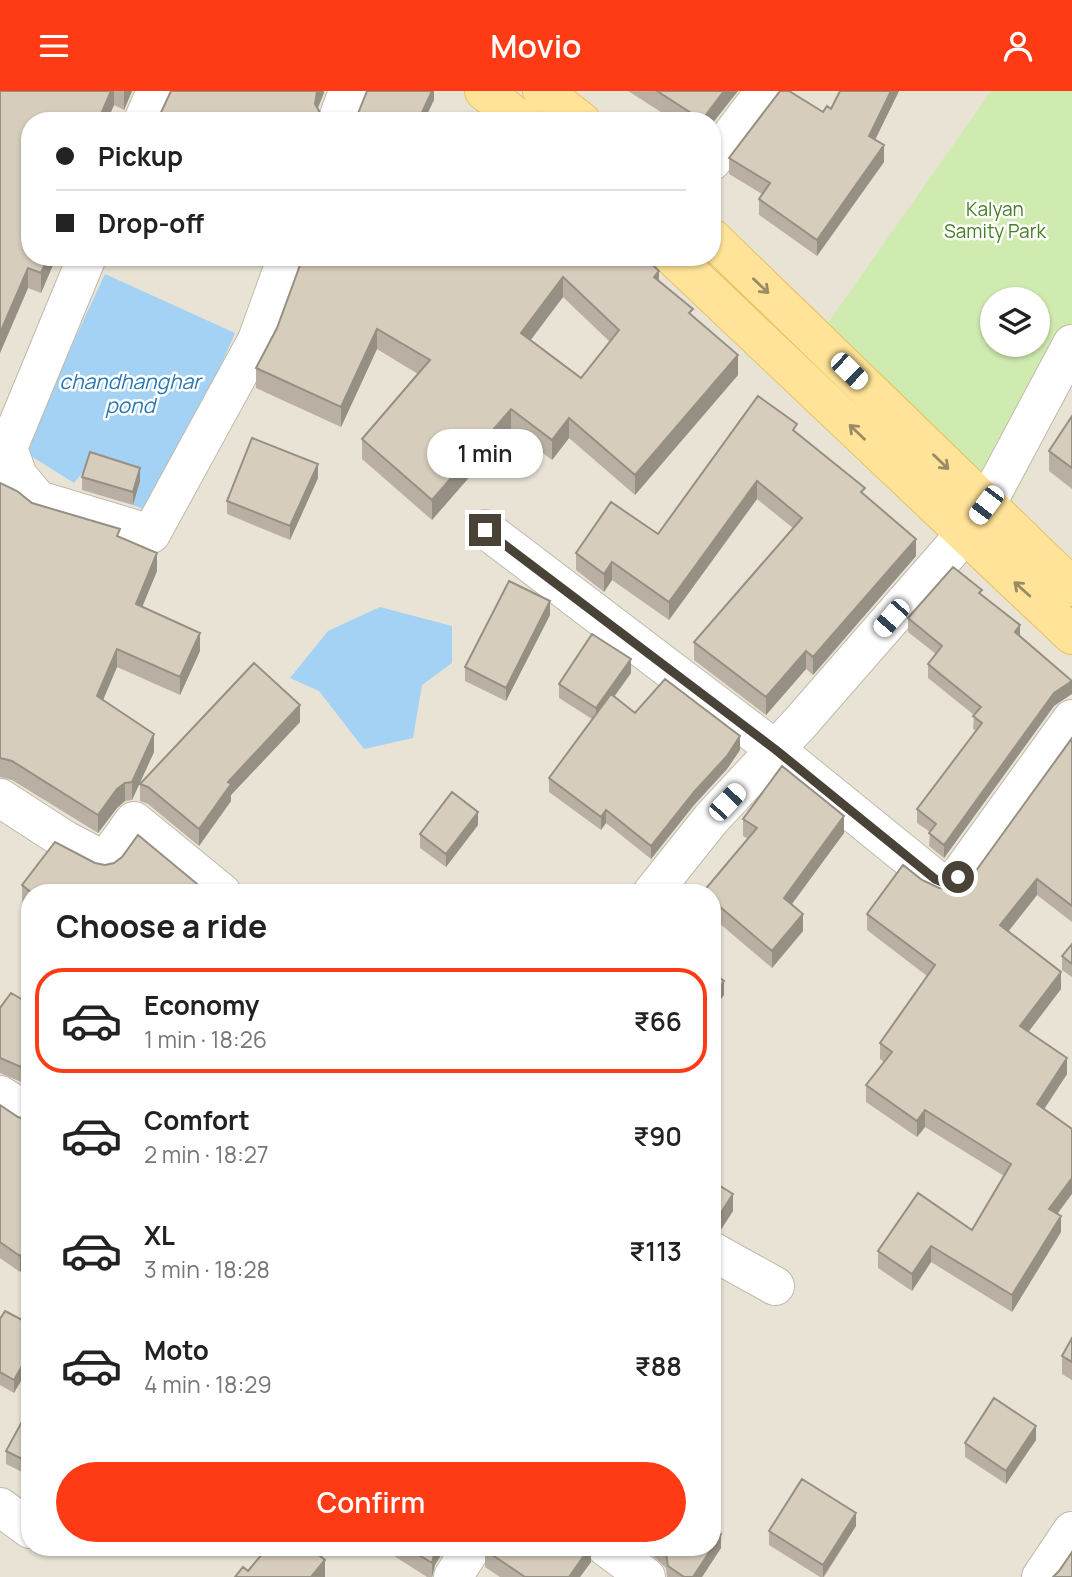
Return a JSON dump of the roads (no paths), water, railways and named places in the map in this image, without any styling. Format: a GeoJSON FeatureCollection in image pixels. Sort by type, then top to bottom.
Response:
{"type":"FeatureCollection","features":[{"type":"Feature","properties":{"kind":"main road"},"geometry":{"type":"LineString","coordinates":[[484,91],[510,112]]}},
{"type":"Feature","properties":{"kind":"main road"},"geometry":{"type":"LineString","coordinates":[[542,91],[569,112]]}},
{"type":"Feature","properties":{"kind":"main road"},"geometry":{"type":"LineString","coordinates":[[721,248],[975,520],[1072,635]]}},
{"type":"Feature","properties":{"kind":"main road"},"geometry":{"type":"LineString","coordinates":[[683,266],[975,520],[1072,587]]}},
{"type":"Feature","properties":{"kind":"street"},"geometry":{"type":"LineString","coordinates":[[147,112],[156,91]]}},
{"type":"Feature","properties":{"kind":"street"},"geometry":{"type":"LineString","coordinates":[[340,112],[348,91]]}},
{"type":"Feature","properties":{"kind":"street"},"geometry":{"type":"LineString","coordinates":[[721,149],[765,91]]}},
{"type":"Feature","properties":{"kind":"street"},"geometry":{"type":"LineString","coordinates":[[83,266],[8,447],[9,476],[38,500],[151,534],[257,340],[284,266]]}},
{"type":"Feature","properties":{"kind":"street"},"geometry":{"type":"LineString","coordinates":[[659,884],[711,819],[776,750],[975,520],[1072,344]]}},
{"type":"Feature","properties":{"kind":"street"},"geometry":{"type":"LineString","coordinates":[[485,530],[776,750],[935,879],[947,884],[958,877],[1072,719]]}},
{"type":"Feature","properties":{"kind":"street"},"geometry":{"type":"LineString","coordinates":[[0,799],[65,840],[105,861],[134,821],[211,884]]}},
{"type":"Feature","properties":{"kind":"street"},"geometry":{"type":"LineString","coordinates":[[0,1095],[21,1108]]}},
{"type":"Feature","properties":{"kind":"street"},"geometry":{"type":"LineString","coordinates":[[721,1256],[775,1286]]}},
{"type":"Feature","properties":{"kind":"street"},"geometry":{"type":"LineString","coordinates":[[0,1507],[21,1522]]}},
{"type":"Feature","properties":{"kind":"street"},"geometry":{"type":"LineString","coordinates":[[1041,1577],[1072,1531]]}},
{"type":"Feature","properties":{"kind":"street"},"geometry":{"type":"LineString","coordinates":[[453,1577],[466,1556]]}},
{"type":"Feature","properties":{"kind":"street"},"geometry":{"type":"LineString","coordinates":[[618,1556],[646,1577]]}},
{"type":"Feature","properties":{"kind":"water","name":"chandhanghar pond"},"geometry":{"type":"Polygon","coordinates":[[[105,274],[235,333],[156,514],[133,505],[140,481],[90,464],[74,483],[23,451],[105,274]]]}},
{"type":"Feature","properties":{"kind":"water"},"geometry":{"type":"Polygon","coordinates":[[[380,607],[452,626],[452,663],[422,685],[413,738],[364,749],[319,691],[290,678],[328,631],[380,607]]]}},
{"type":"Feature","properties":{"kind":"park label","name":"Kalyan Samity Park"},"geometry":{"type":"Point","coordinates":[995,220]}}]}
